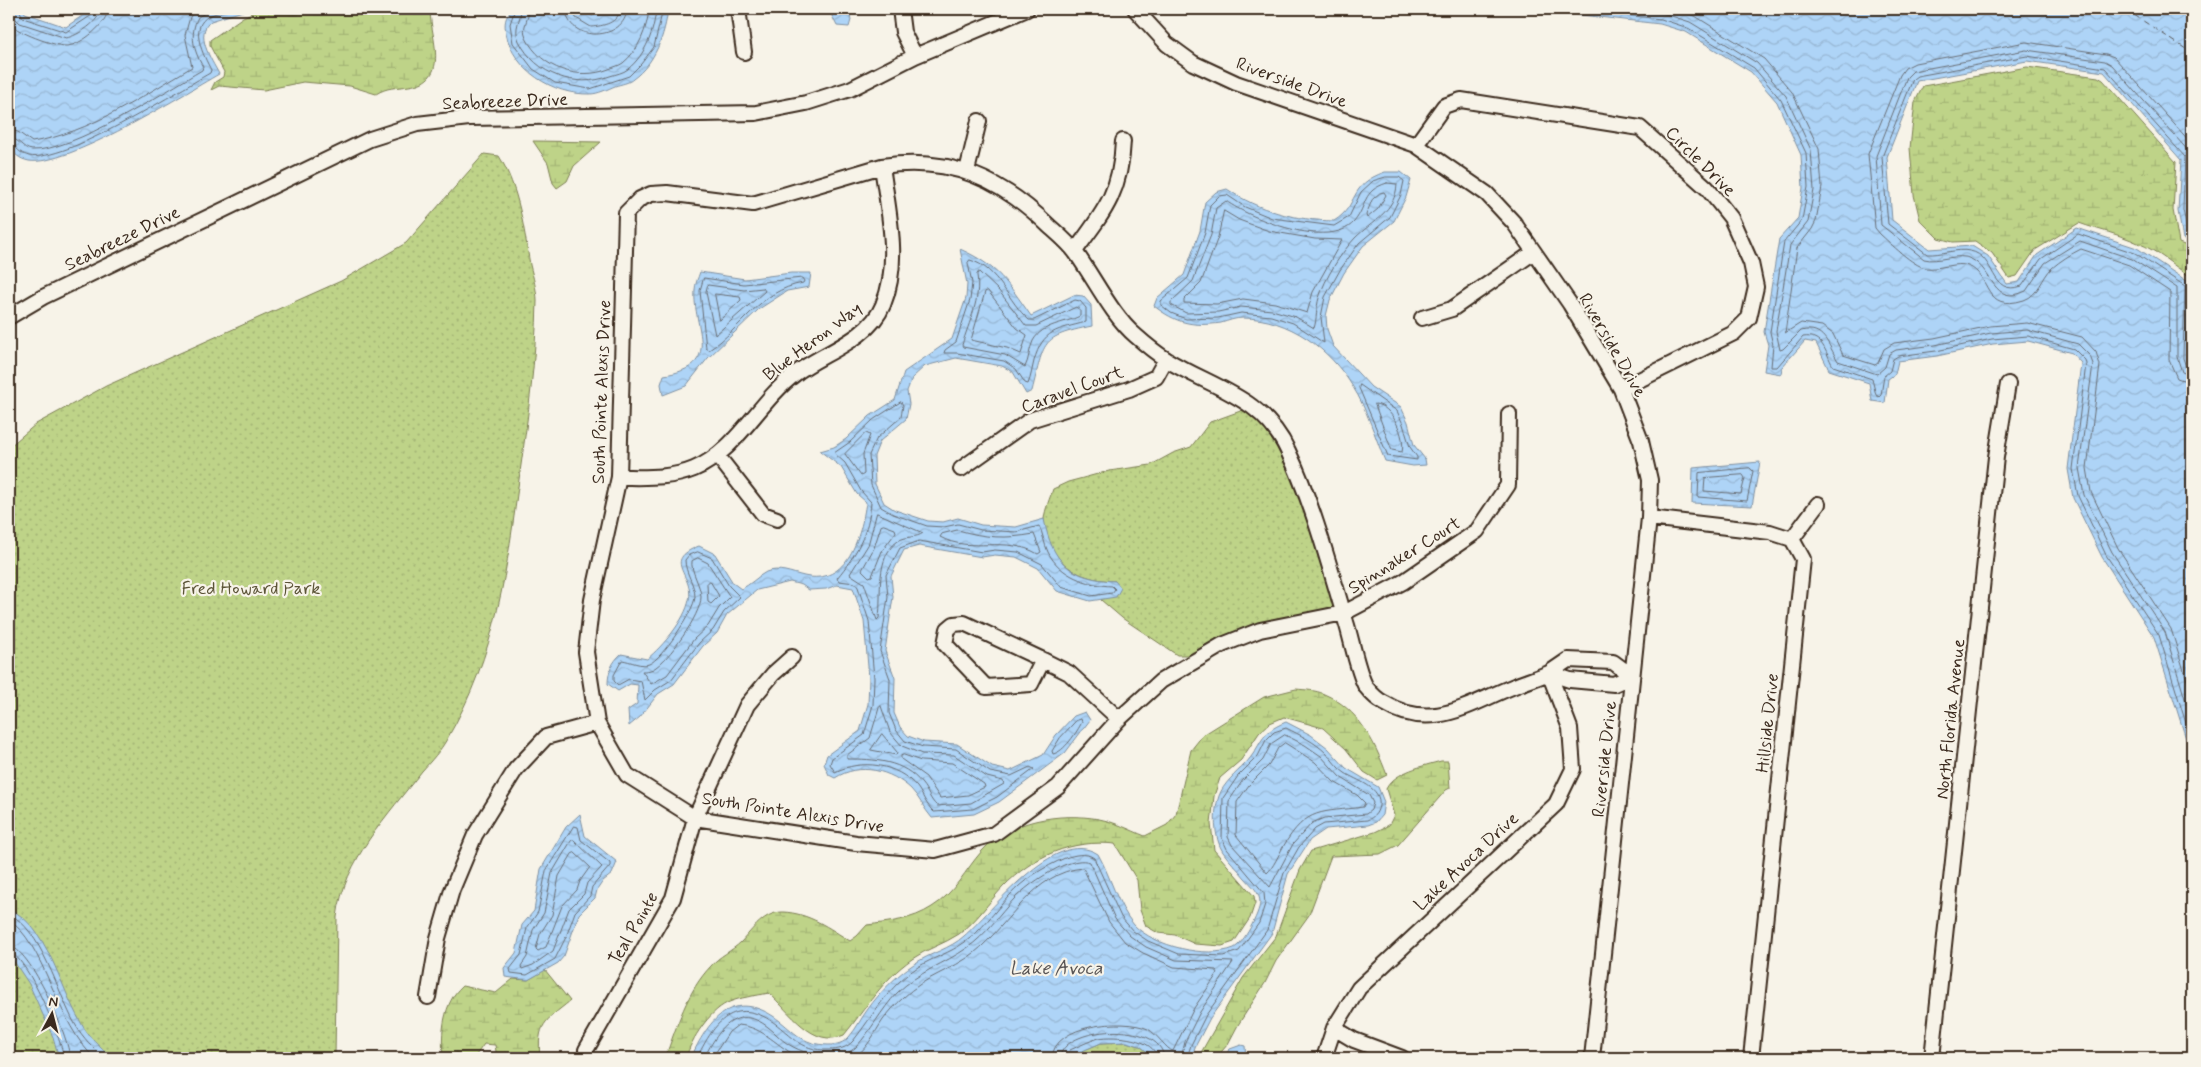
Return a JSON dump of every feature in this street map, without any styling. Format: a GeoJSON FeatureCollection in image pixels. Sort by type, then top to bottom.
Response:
{"type":"FeatureCollection","features":[{"type":"Feature","properties":{"kind":"street"},"geometry":{"type":"LineString","coordinates":[[738,9],[744,52]]}},
{"type":"Feature","properties":{"kind":"street"},"geometry":{"type":"LineString","coordinates":[[900,9],[903,32],[915,56]]}},
{"type":"Feature","properties":{"kind":"street","name":"Seabreeze Drive"},"geometry":{"type":"LineString","coordinates":[[9,317],[43,297],[370,139],[417,124],[469,118],[756,113],[806,103],[850,89],[915,56],[1027,9]]}},
{"type":"Feature","properties":{"kind":"street","name":"Riverside Drive"},"geometry":{"type":"LineString","coordinates":[[1135,9],[1168,44],[1193,63],[1236,83],[1416,145],[1487,194],[1514,223],[1570,304],[1621,389],[1641,441],[1650,480],[1649,518],[1592,1058]]}},
{"type":"Feature","properties":{"kind":"street","name":"Circle Drive"},"geometry":{"type":"LineString","coordinates":[[1416,145],[1444,106],[1461,100],[1470,101],[1640,128],[1707,188],[1731,218],[1751,262],[1756,287],[1749,318],[1734,333],[1621,389]]}},
{"type":"Feature","properties":{"kind":"street"},"geometry":{"type":"LineString","coordinates":[[967,171],[979,121]]}},
{"type":"Feature","properties":{"kind":"street"},"geometry":{"type":"LineString","coordinates":[[1075,251],[1108,205],[1122,166],[1123,141]]}},
{"type":"Feature","properties":{"kind":"street","name":"South Pointe Alexis Drive"},"geometry":{"type":"LineString","coordinates":[[1344,614],[1260,630],[1222,645],[1161,682],[1119,719],[1058,787],[994,834],[935,850],[856,843],[695,818],[627,775],[597,723],[586,652],[592,600],[619,477],[626,213],[640,199],[651,194],[667,193],[753,204],[882,166],[902,163],[927,164],[967,171],[1025,203],[1075,251],[1101,291],[1133,334],[1166,359],[1241,397],[1272,424],[1288,450],[1344,614],[1366,686],[1382,702],[1399,712],[1440,715],[1465,709],[1511,687],[1549,674],[1568,660],[1613,662],[1632,676]]}},
{"type":"Feature","properties":{"kind":"street","name":"Blue Heron Way"},"geometry":{"type":"LineString","coordinates":[[619,477],[674,476],[694,469],[717,455],[743,430],[772,394],[795,374],[860,332],[875,318],[882,306],[890,276],[892,244],[882,166]]}},
{"type":"Feature","properties":{"kind":"street"},"geometry":{"type":"LineString","coordinates":[[1422,318],[1452,309],[1534,252]]}},
{"type":"Feature","properties":{"kind":"street","name":"Caravel Court"},"geometry":{"type":"LineString","coordinates":[[961,469],[1030,420],[1129,389],[1156,377],[1166,359]]}},
{"type":"Feature","properties":{"kind":"street","name":"North Florida Avenue"},"geometry":{"type":"LineString","coordinates":[[1932,1058],[1996,457],[2008,384]]}},
{"type":"Feature","properties":{"kind":"street","name":"Spinnaker Court"},"geometry":{"type":"LineString","coordinates":[[1344,614],[1403,582],[1477,531],[1508,485],[1509,414]]}},
{"type":"Feature","properties":{"kind":"street"},"geometry":{"type":"LineString","coordinates":[[717,455],[763,514],[777,519]]}},
{"type":"Feature","properties":{"kind":"street"},"geometry":{"type":"LineString","coordinates":[[1649,518],[1770,532],[1792,539],[1818,504]]}},
{"type":"Feature","properties":{"kind":"street","name":"Hillside Drive"},"geometry":{"type":"LineString","coordinates":[[1751,1058],[1803,559],[1792,539]]}},
{"type":"Feature","properties":{"kind":"street"},"geometry":{"type":"LineString","coordinates":[[1043,660],[1031,684],[986,687],[945,644],[945,636],[948,629],[954,624],[964,623],[1043,660],[1069,673],[1119,719]]}},
{"type":"Feature","properties":{"kind":"street","name":"Teal Pointe"},"geometry":{"type":"LineString","coordinates":[[586,1050],[673,898],[695,818],[747,705],[772,674],[792,657]]}},
{"type":"Feature","properties":{"kind":"street"},"geometry":{"type":"LineString","coordinates":[[1549,674],[1570,680],[1614,684],[1632,676]]}},
{"type":"Feature","properties":{"kind":"street","name":"Lake Avoca Drive"},"geometry":{"type":"LineString","coordinates":[[1324,1058],[1334,1028],[1359,988],[1556,804],[1573,768],[1570,728],[1549,674]]}},
{"type":"Feature","properties":{"kind":"street"},"geometry":{"type":"LineString","coordinates":[[428,997],[440,930],[452,890],[475,835],[516,769],[546,737],[597,723]]}},
{"type":"Feature","properties":{"kind":"street"},"geometry":{"type":"LineString","coordinates":[[1334,1028],[1354,1040],[1402,1058]]}},
{"type":"Feature","properties":{"kind":"green space"},"geometry":{"type":"Polygon","coordinates":[[[35,9],[83,9],[74,14],[35,9]]]}},
{"type":"Feature","properties":{"kind":"green space"},"geometry":{"type":"Polygon","coordinates":[[[261,9],[430,9],[435,44],[435,66],[430,75],[422,82],[388,89],[376,94],[350,86],[303,82],[264,90],[219,86],[211,90],[215,82],[223,77],[224,72],[210,46],[210,40],[243,17],[261,9]]]}},
{"type":"Feature","properties":{"kind":"green space"},"geometry":{"type":"Polygon","coordinates":[[[2027,67],[2098,77],[2103,80],[2176,162],[2173,210],[2179,243],[2192,248],[2192,278],[2145,246],[2079,223],[2035,250],[2017,276],[2009,278],[1992,253],[1975,241],[1953,242],[1938,238],[1920,220],[1914,195],[1910,148],[1915,102],[1923,86],[2027,67]]]}},
{"type":"Feature","properties":{"kind":"green space"},"geometry":{"type":"Polygon","coordinates":[[[533,141],[601,142],[574,166],[567,181],[557,188],[553,183],[548,163],[533,141]]]}},
{"type":"Feature","properties":{"kind":"green space","name":"Fred Howard Park"},"geometry":{"type":"Polygon","coordinates":[[[484,154],[499,156],[511,181],[520,209],[537,297],[531,387],[510,543],[489,642],[478,675],[464,707],[442,747],[369,839],[348,876],[341,896],[337,917],[335,1058],[9,1058],[9,447],[36,424],[106,386],[341,281],[406,243],[484,154]]]}},
{"type":"Feature","properties":{"kind":"green space"},"geometry":{"type":"Polygon","coordinates":[[[1246,409],[1268,430],[1290,468],[1308,516],[1336,608],[1194,655],[1177,655],[1122,618],[1101,600],[1115,581],[1084,576],[1075,572],[1060,560],[1046,534],[1045,511],[1053,489],[1068,482],[1109,471],[1151,465],[1173,453],[1191,447],[1210,422],[1246,409]]]}},
{"type":"Feature","properties":{"kind":"green space"},"geometry":{"type":"Polygon","coordinates":[[[1296,689],[1321,693],[1347,708],[1371,738],[1387,775],[1377,780],[1364,772],[1346,749],[1323,728],[1284,717],[1270,723],[1259,733],[1241,760],[1220,778],[1214,796],[1211,824],[1214,850],[1254,896],[1255,903],[1250,918],[1234,942],[1222,946],[1195,944],[1175,935],[1158,933],[1146,926],[1140,910],[1137,880],[1115,844],[1099,843],[1069,847],[1040,858],[1027,866],[1003,887],[977,918],[959,934],[917,955],[901,967],[883,985],[844,1035],[833,1038],[822,1037],[812,1033],[769,993],[737,999],[720,1007],[707,1019],[692,1043],[686,1058],[665,1058],[678,1021],[695,986],[714,962],[741,942],[770,915],[783,912],[801,915],[826,926],[850,941],[867,925],[909,918],[932,907],[947,895],[993,840],[1021,825],[1052,818],[1084,817],[1111,822],[1145,836],[1167,825],[1176,814],[1191,750],[1203,735],[1264,697],[1296,689]]]}},
{"type":"Feature","properties":{"kind":"green space"},"geometry":{"type":"Polygon","coordinates":[[[1441,761],[1448,761],[1450,788],[1446,790],[1398,845],[1380,854],[1331,856],[1309,915],[1276,961],[1228,1044],[1216,1058],[1198,1058],[1243,978],[1276,936],[1300,870],[1311,851],[1375,832],[1389,825],[1394,815],[1386,789],[1390,783],[1410,770],[1441,761]]]}},
{"type":"Feature","properties":{"kind":"green space"},"geometry":{"type":"Polygon","coordinates":[[[545,970],[570,1001],[548,1019],[544,1025],[540,1038],[540,1058],[497,1058],[495,1045],[484,1044],[474,1058],[443,1058],[442,1039],[447,1010],[462,986],[496,993],[513,979],[528,980],[545,970]]]}},
{"type":"Feature","properties":{"kind":"green space"},"geometry":{"type":"Polygon","coordinates":[[[1126,1042],[1140,1046],[1155,1058],[1070,1058],[1072,1055],[1101,1043],[1126,1042]]]}},
{"type":"Feature","properties":{"kind":"water"},"geometry":{"type":"Polygon","coordinates":[[[9,9],[23,9],[25,13],[66,27],[92,9],[249,9],[211,21],[206,26],[204,40],[208,54],[219,74],[125,128],[96,142],[47,160],[29,161],[17,156],[9,146],[9,9]]]}},
{"type":"Feature","properties":{"kind":"water"},"geometry":{"type":"Polygon","coordinates":[[[512,9],[582,9],[592,16],[611,9],[668,9],[658,48],[641,72],[627,82],[590,94],[562,90],[549,85],[526,69],[510,46],[506,33],[506,20],[512,9]]]}},
{"type":"Feature","properties":{"kind":"water"},"geometry":{"type":"Polygon","coordinates":[[[825,9],[849,9],[851,20],[849,27],[837,26],[831,14],[825,9]]]}},
{"type":"Feature","properties":{"kind":"water"},"geometry":{"type":"Polygon","coordinates":[[[1528,9],[2192,9],[2192,242],[2183,239],[2178,211],[2181,160],[2104,72],[2027,61],[1917,81],[1887,157],[1892,220],[1929,249],[1972,246],[1988,256],[2007,284],[2019,282],[2037,255],[2077,228],[2137,248],[2190,283],[2188,357],[2192,373],[2192,758],[2154,637],[2102,557],[2073,498],[2068,469],[2081,363],[2072,353],[2028,341],[1993,344],[1937,356],[1898,361],[1895,374],[1888,379],[1885,403],[1872,401],[1869,383],[1829,370],[1816,343],[1805,341],[1782,367],[1781,374],[1764,371],[1768,345],[1764,332],[1779,239],[1798,218],[1803,188],[1801,155],[1777,102],[1751,72],[1686,32],[1660,24],[1528,9]]]}},
{"type":"Feature","properties":{"kind":"water"},"geometry":{"type":"Polygon","coordinates":[[[1385,172],[1401,172],[1411,180],[1406,197],[1394,221],[1363,246],[1344,273],[1330,300],[1326,316],[1327,329],[1333,346],[1371,387],[1401,407],[1408,422],[1414,445],[1425,459],[1426,465],[1413,466],[1385,461],[1367,414],[1353,387],[1333,360],[1307,338],[1276,323],[1260,319],[1240,318],[1221,323],[1193,324],[1177,320],[1154,306],[1157,298],[1184,275],[1200,231],[1205,202],[1216,192],[1227,189],[1239,197],[1278,213],[1305,219],[1334,221],[1348,208],[1359,189],[1365,183],[1385,172]]]}},
{"type":"Feature","properties":{"kind":"water"},"geometry":{"type":"Polygon","coordinates":[[[960,249],[984,262],[1001,276],[1031,316],[1074,295],[1083,296],[1091,305],[1092,326],[1062,334],[1053,338],[1047,344],[1039,361],[1032,391],[1026,394],[1013,372],[1002,366],[956,358],[925,366],[912,378],[907,391],[909,404],[906,419],[880,441],[874,456],[875,484],[884,503],[895,510],[928,521],[943,522],[958,518],[981,525],[1016,527],[1044,519],[1052,547],[1066,565],[1086,577],[1115,581],[1121,588],[1116,597],[1090,601],[1057,591],[1038,568],[1016,557],[995,555],[982,557],[919,546],[904,550],[891,576],[893,597],[885,651],[895,678],[894,713],[900,727],[908,736],[924,742],[957,744],[992,767],[1010,771],[1043,755],[1056,735],[1074,716],[1085,712],[1090,720],[1065,753],[999,802],[974,814],[932,818],[917,796],[903,782],[875,770],[855,770],[835,778],[829,775],[824,764],[827,755],[860,731],[868,704],[869,678],[864,621],[853,588],[837,585],[826,589],[809,590],[802,585],[790,582],[757,590],[727,615],[717,633],[703,646],[674,684],[658,694],[640,717],[629,726],[628,710],[637,704],[638,685],[630,684],[618,691],[608,684],[610,671],[615,660],[621,654],[647,659],[660,647],[678,624],[687,608],[689,600],[690,591],[680,563],[682,557],[688,552],[699,546],[715,554],[733,583],[741,589],[766,572],[771,571],[780,570],[804,576],[819,577],[832,573],[842,566],[850,556],[856,543],[866,502],[857,494],[841,467],[820,451],[834,447],[846,439],[870,416],[895,400],[904,372],[952,339],[966,298],[967,284],[960,249]]]}},
{"type":"Feature","properties":{"kind":"water"},"geometry":{"type":"Polygon","coordinates":[[[700,272],[745,279],[791,273],[811,273],[809,287],[787,291],[759,309],[708,358],[686,386],[663,395],[661,384],[664,375],[683,370],[694,363],[700,354],[701,343],[695,304],[695,290],[700,272]]]}},
{"type":"Feature","properties":{"kind":"water"},"geometry":{"type":"Polygon","coordinates":[[[1760,462],[1752,506],[1692,503],[1693,468],[1760,462]]]}},
{"type":"Feature","properties":{"kind":"water","name":"Lake Avoca"},"geometry":{"type":"Polygon","coordinates":[[[1286,722],[1311,735],[1328,748],[1346,768],[1378,787],[1384,802],[1382,815],[1376,822],[1368,825],[1326,829],[1310,840],[1288,874],[1272,933],[1210,1018],[1195,1047],[1192,1058],[1155,1058],[1140,1046],[1126,1042],[1101,1043],[1070,1058],[691,1058],[705,1032],[722,1013],[733,1008],[745,1006],[758,1009],[773,1016],[798,1035],[811,1042],[829,1045],[842,1042],[852,1034],[878,996],[895,979],[920,960],[946,948],[964,936],[1025,876],[1044,862],[1063,852],[1081,849],[1098,854],[1128,917],[1134,925],[1154,939],[1196,951],[1223,951],[1234,948],[1250,928],[1257,914],[1260,899],[1255,889],[1228,859],[1220,846],[1215,825],[1217,802],[1223,787],[1251,757],[1265,735],[1286,722]]]}},
{"type":"Feature","properties":{"kind":"water"},"geometry":{"type":"Polygon","coordinates":[[[580,814],[585,836],[617,862],[612,874],[603,881],[597,890],[595,898],[579,914],[564,956],[558,963],[528,980],[505,977],[504,968],[516,953],[522,925],[534,911],[541,869],[566,827],[580,814]]]}},
{"type":"Feature","properties":{"kind":"water"},"geometry":{"type":"Polygon","coordinates":[[[9,909],[22,917],[33,928],[51,958],[83,1027],[94,1041],[113,1058],[59,1058],[53,1037],[29,984],[9,954],[9,909]]]}},
{"type":"Feature","properties":{"kind":"water"},"geometry":{"type":"Polygon","coordinates":[[[1241,1045],[1245,1046],[1246,1058],[1222,1058],[1230,1049],[1241,1045]]]}},
{"type":"Feature","properties":{"kind":"ferry route"},"geometry":{"type":"LineString","coordinates":[[2125,9],[2192,53]]}}]}
